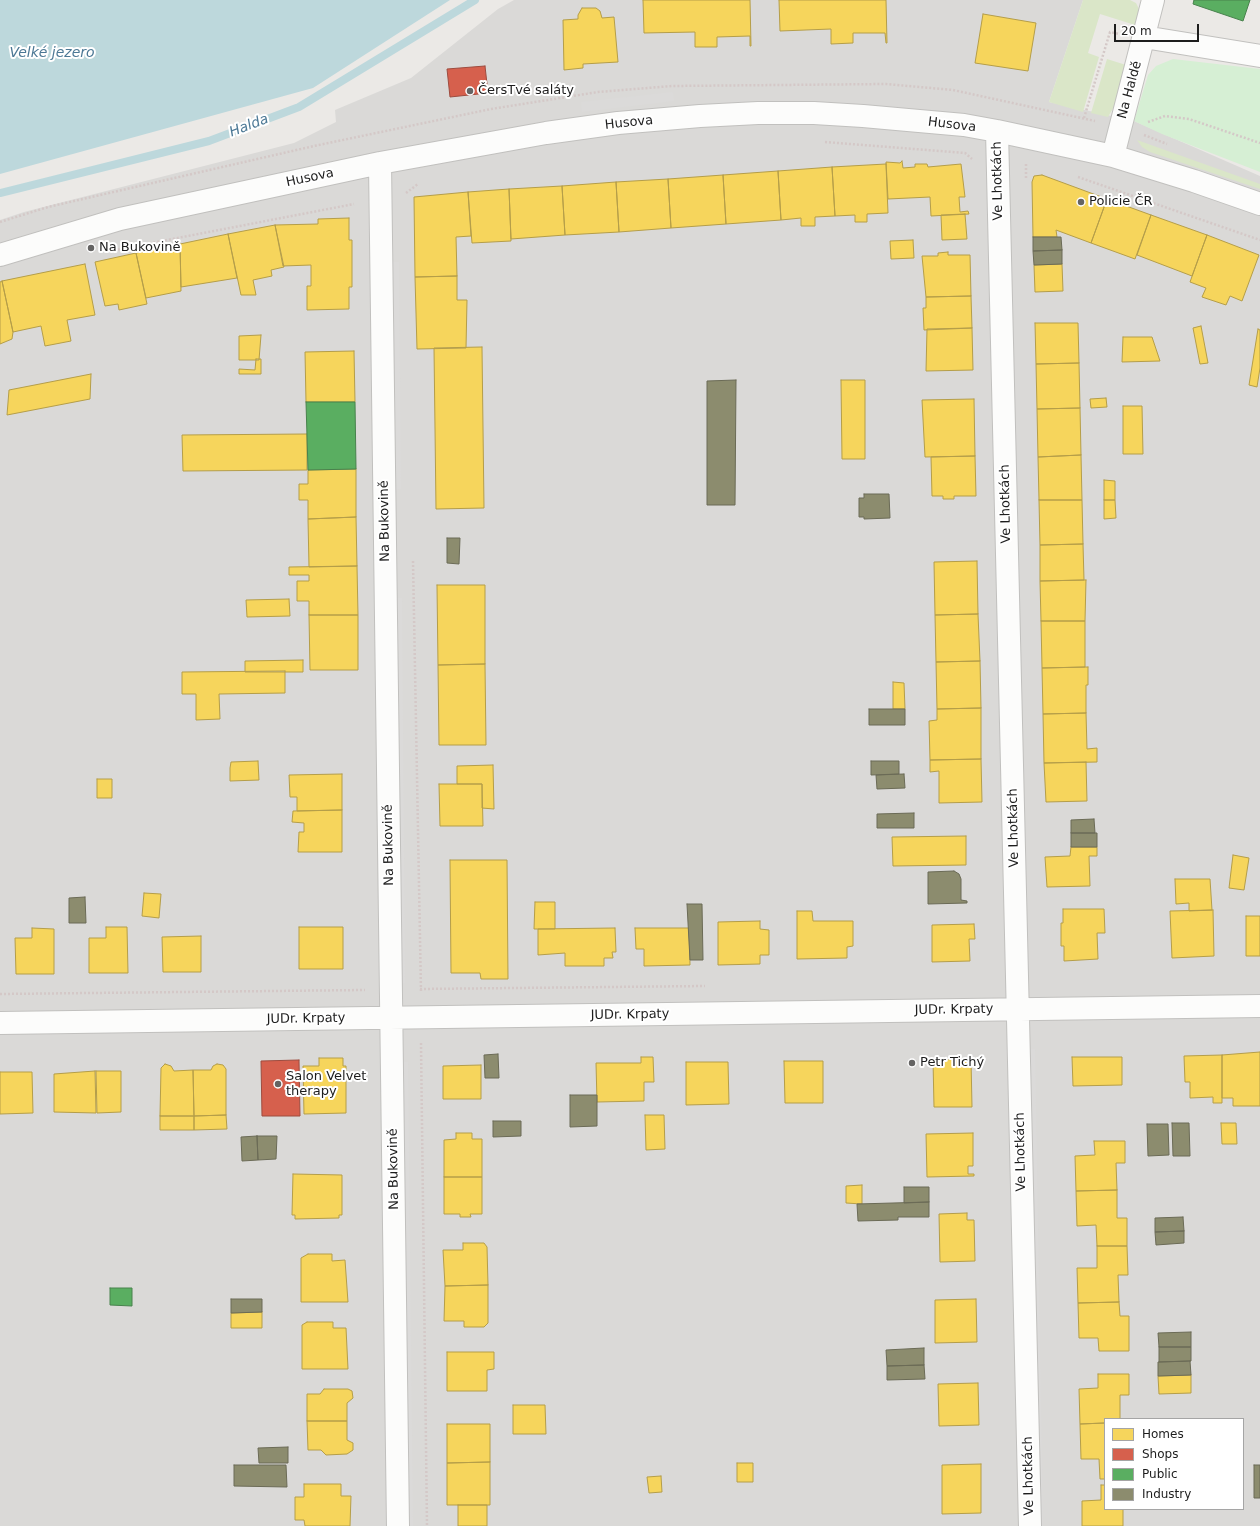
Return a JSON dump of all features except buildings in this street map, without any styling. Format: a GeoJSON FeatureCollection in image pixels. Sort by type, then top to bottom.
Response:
{"type":"FeatureCollection","features":[{"type":"Feature","properties":{"kind":"street","name":"Na Haldě"},"geometry":{"type":"LineString","coordinates":[[1113,156],[1153,0]]}},
{"type":"Feature","properties":{"kind":"street"},"geometry":{"type":"LineString","coordinates":[[1144,37],[1260,56]]}},
{"type":"Feature","properties":{"kind":"street","name":"Husova"},"geometry":{"type":"LineString","coordinates":[[0,255],[120,219],[380,163],[546,133],[618,123],[700,116],[814,113],[907,120],[997,131],[1113,156],[1194,180],[1260,204]]}},
{"type":"Feature","properties":{"kind":"street","name":"Ve Lhotkách"},"geometry":{"type":"LineString","coordinates":[[997,131],[1030,1526]]}},
{"type":"Feature","properties":{"kind":"street","name":"Na Bukovině"},"geometry":{"type":"LineString","coordinates":[[380,163],[398,1526]]}},
{"type":"Feature","properties":{"kind":"street","name":"JUDr. Krpaty"},"geometry":{"type":"LineString","coordinates":[[0,1023],[1260,1006]]}},
{"type":"Feature","properties":{"kind":"path"},"geometry":{"type":"LineString","coordinates":[[1084,118],[1110,32],[1144,37]]}},
{"type":"Feature","properties":{"kind":"path"},"geometry":{"type":"LineString","coordinates":[[1144,123],[1166,116],[1189,119],[1260,143]]}},
{"type":"Feature","properties":{"kind":"path"},"geometry":{"type":"LineString","coordinates":[[820,141],[965,153],[974,160]]}},
{"type":"Feature","properties":{"kind":"path"},"geometry":{"type":"LineString","coordinates":[[1026,162],[1032,163]]}},
{"type":"Feature","properties":{"kind":"path"},"geometry":{"type":"LineString","coordinates":[[1077,176],[1260,240]]}},
{"type":"Feature","properties":{"kind":"path"},"geometry":{"type":"LineString","coordinates":[[407,200],[407,192],[415,185],[423,183]]}},
{"type":"Feature","properties":{"kind":"path"},"geometry":{"type":"LineString","coordinates":[[102,252],[357,203]]}},
{"type":"Feature","properties":{"kind":"path"},"geometry":{"type":"LineString","coordinates":[[413,555],[420,989]]}},
{"type":"Feature","properties":{"kind":"path"},"geometry":{"type":"LineString","coordinates":[[0,994],[367,990]]}},
{"type":"Feature","properties":{"kind":"path"},"geometry":{"type":"LineString","coordinates":[[421,1045],[426,1526]]}},
{"type":"Feature","properties":{"kind":"shaded area"},"geometry":{"type":"Polygon","coordinates":[[[514,0],[1083,0],[1049,102],[1134,121],[1260,176],[1260,1526],[0,1526],[0,220],[24,212],[294,143],[336,122],[335,110],[411,78],[498,9],[514,0]]]}},
{"type":"Feature","properties":{"kind":"shaded area"},"geometry":{"type":"Polygon","coordinates":[[[673,92],[674,101],[582,112],[581,102],[673,92]]]}},
{"type":"Feature","properties":{"kind":"shaded area"},"geometry":{"type":"Polygon","coordinates":[[[391,262],[399,262],[401,489],[394,490],[391,262]]]}},
{"type":"Feature","properties":{"kind":"shaded area"},"geometry":{"type":"Polygon","coordinates":[[[395,598],[402,598],[405,983],[398,983],[395,598]]]}},
{"type":"Feature","properties":{"kind":"shaded area"},"geometry":{"type":"Polygon","coordinates":[[[1028,1049],[1035,1049],[1043,1526],[1035,1526],[1028,1049]]]}},
{"type":"Feature","properties":{"kind":"shaded area"},"geometry":{"type":"Polygon","coordinates":[[[401,1062],[408,1062],[413,1526],[406,1526],[401,1062]]]}},
{"type":"Feature","properties":{"kind":"green space"},"geometry":{"type":"Polygon","coordinates":[[[1083,0],[1130,0],[1136,3],[1140,11],[1135,25],[1100,14],[1088,53],[1099,57],[1083,112],[1049,102],[1083,0]]]}},
{"type":"Feature","properties":{"kind":"green space"},"geometry":{"type":"Polygon","coordinates":[[[1107,59],[1126,65],[1115,105],[1108,117],[1091,113],[1107,59]]]}},
{"type":"Feature","properties":{"kind":"green space"},"geometry":{"type":"Polygon","coordinates":[[[1173,59],[1260,69],[1260,172],[1162,134],[1134,121],[1148,75],[1156,66],[1173,59]]]}},
{"type":"Feature","properties":{"kind":"green space"},"geometry":{"type":"Polygon","coordinates":[[[1137,140],[1260,184],[1260,189],[1150,152],[1142,147],[1137,140]]]}},
{"type":"Feature","properties":{"kind":"water","name":"Velké jezero"},"geometry":{"type":"Polygon","coordinates":[[[0,0],[450,0],[313,88],[0,174],[0,0]]]}},
{"type":"Feature","properties":{"kind":"waterway","name":"Halda"},"geometry":{"type":"LineString","coordinates":[[0,193],[209,141],[299,107],[475,0]]}},
{"type":"Feature","properties":{"kind":"place","name":"ČersTvé saláty"},"geometry":{"type":"Point","coordinates":[470,91]}},
{"type":"Feature","properties":{"kind":"place","name":"Policie ČR"},"geometry":{"type":"Point","coordinates":[1081,202]}},
{"type":"Feature","properties":{"kind":"place","name":"Na Bukovině"},"geometry":{"type":"Point","coordinates":[91,248]}},
{"type":"Feature","properties":{"kind":"place","name":"Petr Tichý"},"geometry":{"type":"Point","coordinates":[912,1063]}},
{"type":"Feature","properties":{"kind":"place","name":"Salon Velvet therapy"},"geometry":{"type":"Point","coordinates":[278,1084]}}]}
